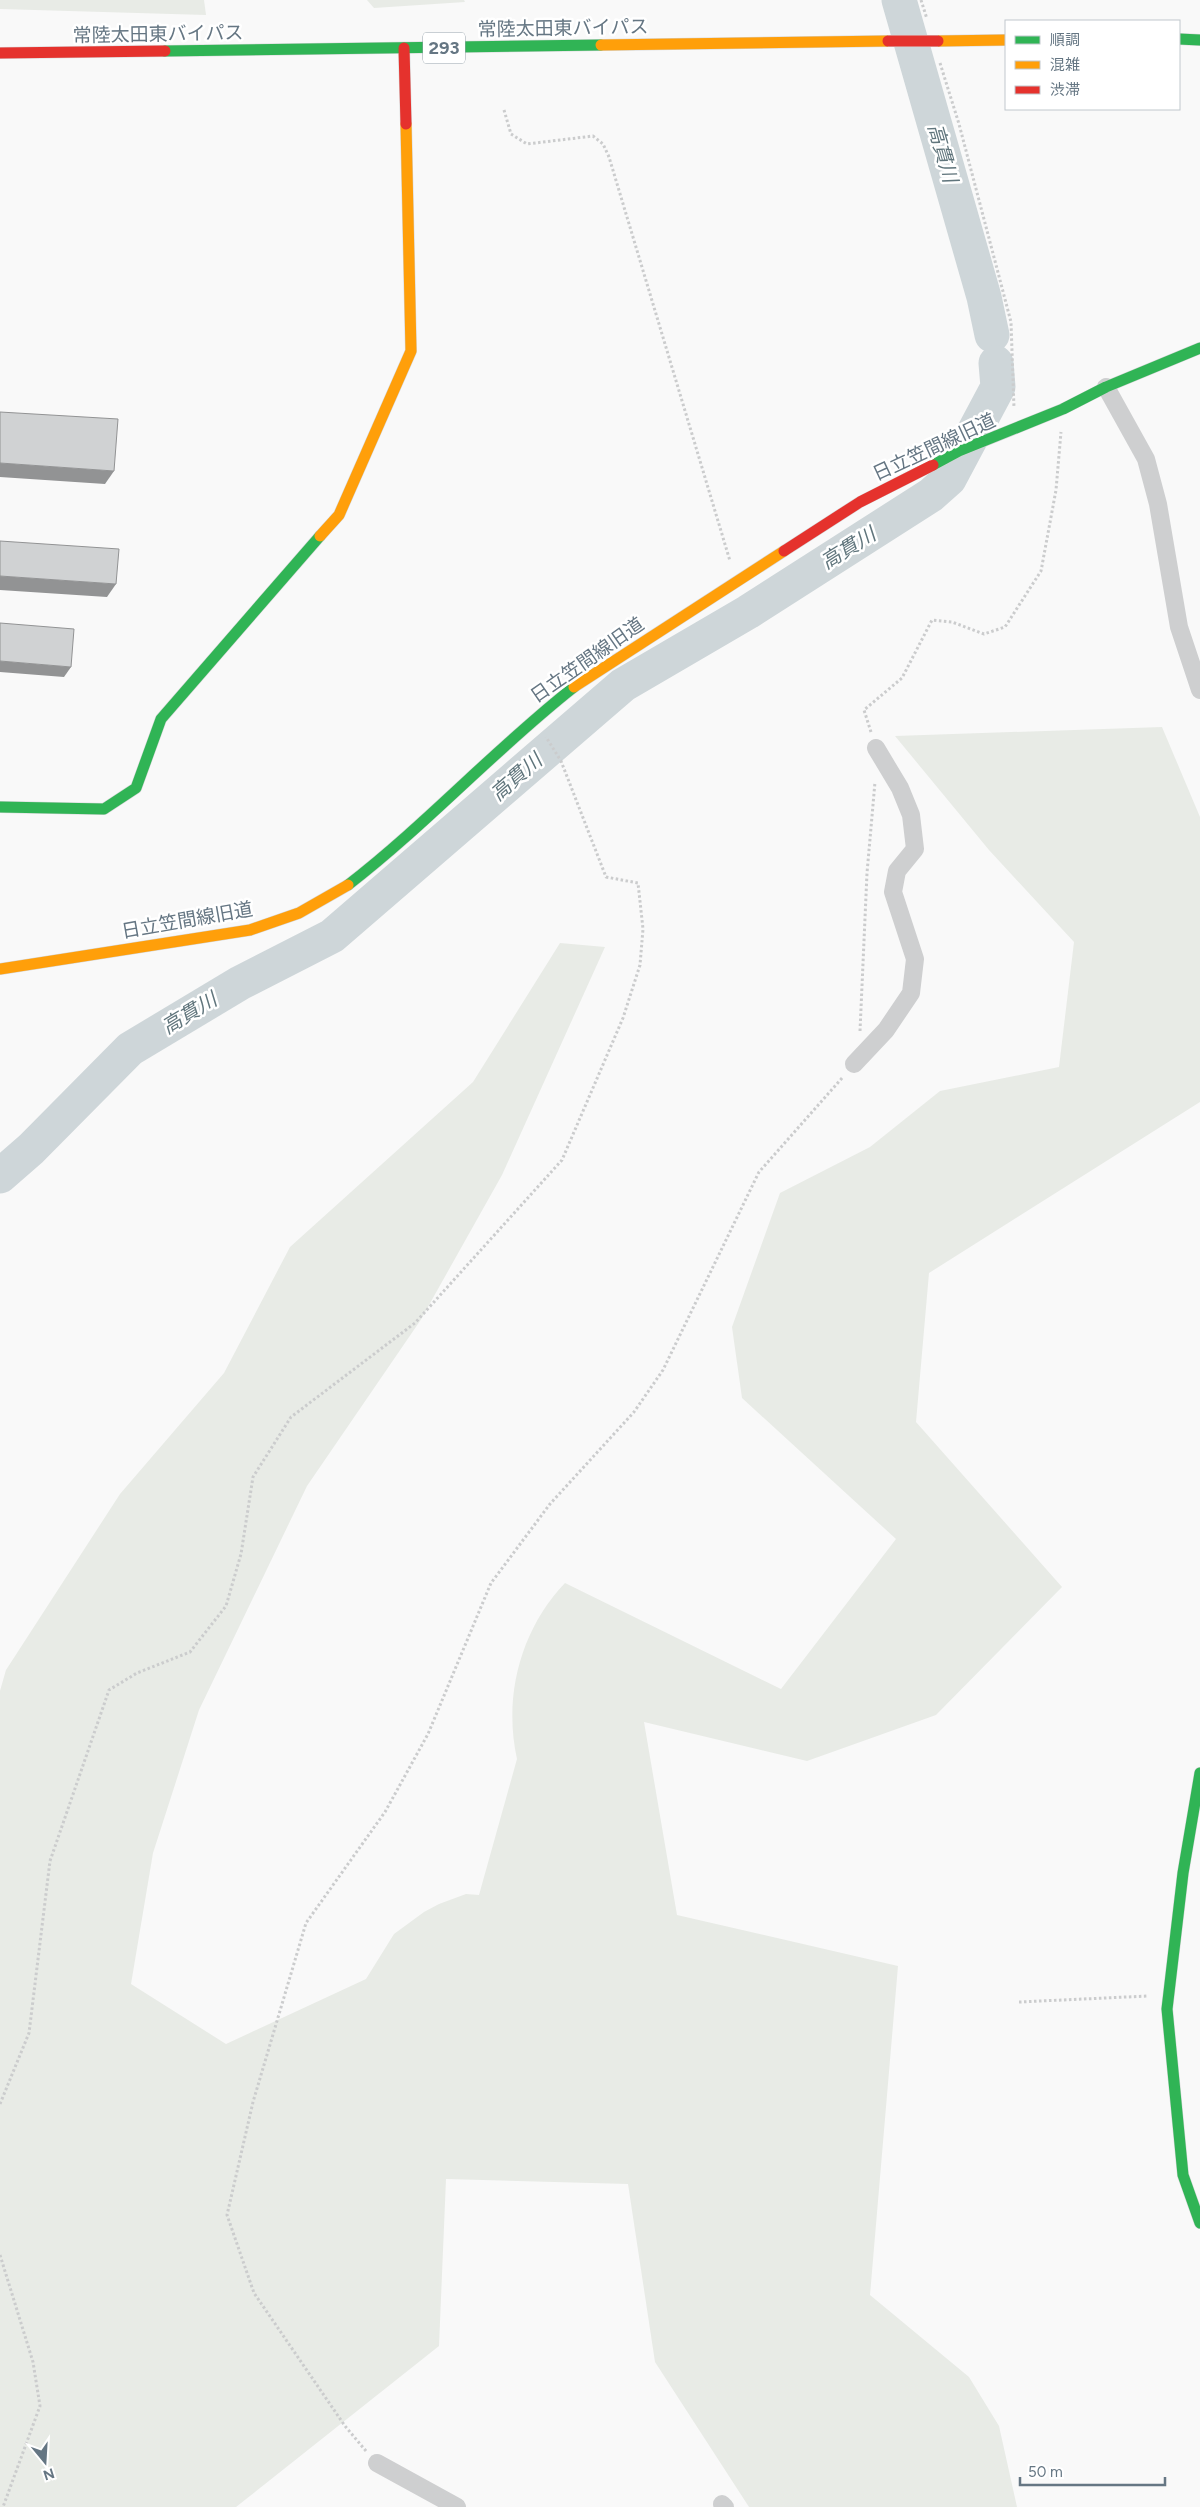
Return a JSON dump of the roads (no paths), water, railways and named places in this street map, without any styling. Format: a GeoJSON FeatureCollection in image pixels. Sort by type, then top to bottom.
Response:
{"type":"FeatureCollection","features":[{"type":"Feature","properties":{"kind":"main road"},"geometry":{"type":"LineString","coordinates":[[1180,39],[1200,40]]}},
{"type":"Feature","properties":{"kind":"main road","name":"常陸太田東バイパス"},"geometry":{"type":"LineString","coordinates":[[0,53],[1005,40]]}},
{"type":"Feature","properties":{"kind":"main road"},"geometry":{"type":"LineString","coordinates":[[0,807],[104,809],[136,788],[161,719],[339,515],[411,351],[404,48]]}},
{"type":"Feature","properties":{"kind":"main road","name":"日立笠間線旧道"},"geometry":{"type":"LineString","coordinates":[[0,969],[250,930],[299,913],[349,885],[420,825],[535,718],[584,680],[860,502],[959,451],[1063,409],[1106,387],[1200,348]]}},
{"type":"Feature","properties":{"kind":"main road"},"geometry":{"type":"LineString","coordinates":[[1200,1773],[1191,1873],[1167,2009],[1183,2175],[1200,2222]]}},
{"type":"Feature","properties":{"kind":"street"},"geometry":{"type":"LineString","coordinates":[[1106,387],[1146,459],[1158,504],[1179,627],[1200,690]]}},
{"type":"Feature","properties":{"kind":"street"},"geometry":{"type":"LineString","coordinates":[[854,1064],[886,1030],[911,993],[915,960],[893,892],[897,871],[915,849],[911,815],[900,788],[876,748]]}},
{"type":"Feature","properties":{"kind":"street"},"geometry":{"type":"LineString","coordinates":[[377,2463],[457,2507]]}},
{"type":"Feature","properties":{"kind":"waterway","name":"高貫川"},"geometry":{"type":"LineString","coordinates":[[899,0],[984,297],[992,335]]}},
{"type":"Feature","properties":{"kind":"waterway","name":"高貫川"},"geometry":{"type":"LineString","coordinates":[[0,1176],[31,1149],[130,1049],[240,983],[332,936],[623,685],[748,612],[931,495],[949,479],[998,387],[996,363]]}}]}
